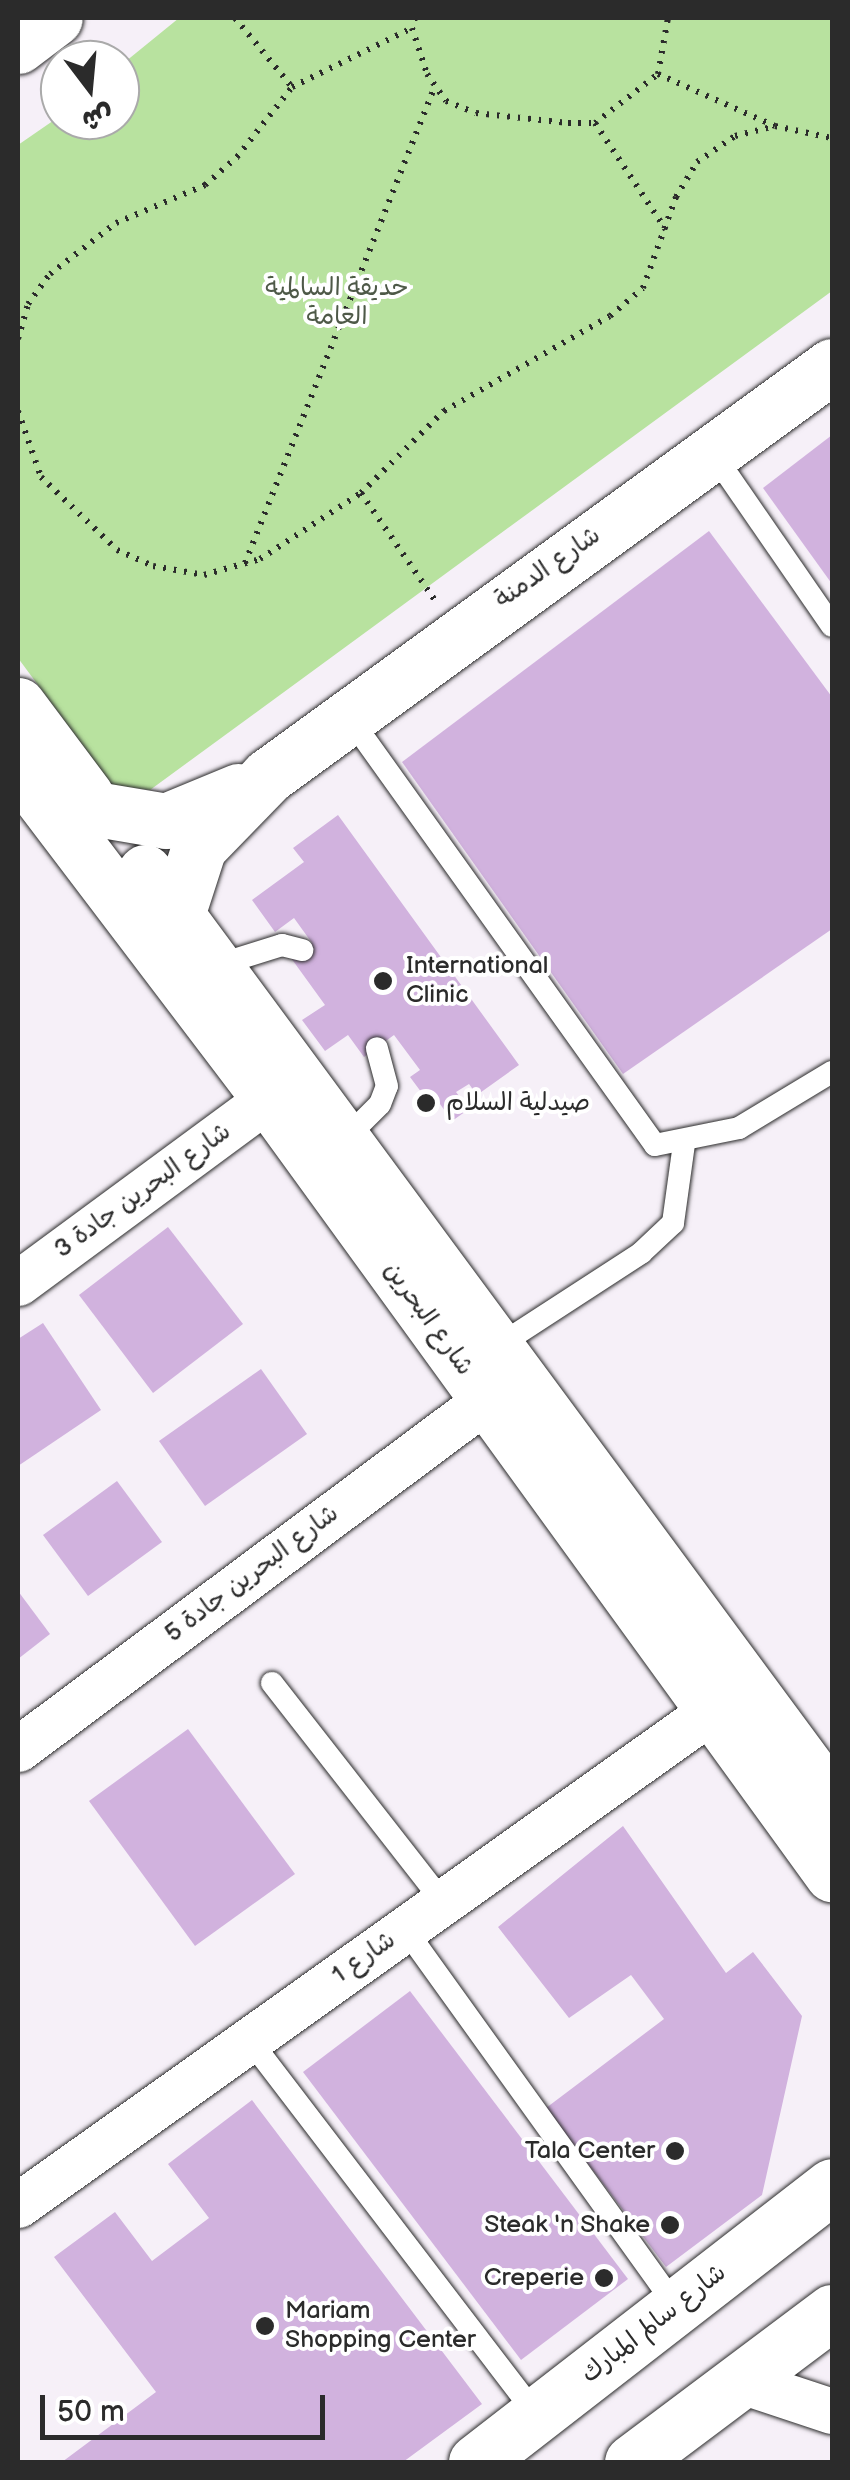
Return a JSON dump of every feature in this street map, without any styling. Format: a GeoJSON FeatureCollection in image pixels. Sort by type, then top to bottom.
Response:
{"type":"FeatureCollection","features":[{"type":"Feature","properties":{"kind":"street","name":"شارع الدمنة"},"geometry":{"type":"LineString","coordinates":[[177,914],[199,846],[268,776],[458,633],[832,366]]}},
{"type":"Feature","properties":{"kind":"street","name":"شارع البحرين"},"geometry":{"type":"LineString","coordinates":[[18,704],[218,965],[832,1802]]}},
{"type":"Feature","properties":{"kind":"street","name":"شارع الدمنة"},"geometry":{"type":"LineString","coordinates":[[96,809],[166,821],[268,776]]}},
{"type":"Feature","properties":{"kind":"street","name":"شارع البحرين"},"geometry":{"type":"LineString","coordinates":[[26,795],[269,1098],[832,1874]]}},
{"type":"Feature","properties":{"kind":"street","name":"شارع البحرين جادة 3"},"geometry":{"type":"LineString","coordinates":[[18,1283],[269,1098]]}},
{"type":"Feature","properties":{"kind":"street","name":"شارع البحرين جادة 5"},"geometry":{"type":"LineString","coordinates":[[18,1749],[486,1400]]}},
{"type":"Feature","properties":{"kind":"street","name":"شارع 1"},"geometry":{"type":"LineString","coordinates":[[18,2205],[711,1710]]}},
{"type":"Feature","properties":{"kind":"street","name":"شارع سالم المبارك"},"geometry":{"type":"LineString","coordinates":[[476,2462],[832,2186]]}},
{"type":"Feature","properties":{"kind":"street"},"geometry":{"type":"LineString","coordinates":[[832,2312],[832,2324]]}},
{"type":"Feature","properties":{"kind":"street"},"geometry":{"type":"LineString","coordinates":[[632,2462],[832,2312]]}},
{"type":"Feature","properties":{"kind":"street"},"geometry":{"type":"LineString","coordinates":[[738,2380],[832,2410]]}},
{"type":"Feature","properties":{"kind":"lane"},"geometry":{"type":"LineString","coordinates":[[712,452],[832,626]]}},
{"type":"Feature","properties":{"kind":"lane"},"geometry":{"type":"LineString","coordinates":[[348,716],[656,1145],[684,1144],[739,1128],[832,1072]]}},
{"type":"Feature","properties":{"kind":"lane"},"geometry":{"type":"LineString","coordinates":[[218,965],[282,945],[302,950]]}},
{"type":"Feature","properties":{"kind":"lane"},"geometry":{"type":"LineString","coordinates":[[346,1139],[380,1104],[387,1086],[377,1048]]}},
{"type":"Feature","properties":{"kind":"lane"},"geometry":{"type":"LineString","coordinates":[[498,1346],[642,1253],[673,1222],[684,1144]]}},
{"type":"Feature","properties":{"kind":"lane"},"geometry":{"type":"LineString","coordinates":[[272,1683],[443,1902]]}},
{"type":"Feature","properties":{"kind":"lane"},"geometry":{"type":"LineString","coordinates":[[405,1929],[676,2306]]}},
{"type":"Feature","properties":{"kind":"lane"},"geometry":{"type":"LineString","coordinates":[[249,2038],[538,2416]]}},
{"type":"Feature","properties":{"kind":"path"},"geometry":{"type":"LineString","coordinates":[[236,18],[292,88]]}},
{"type":"Feature","properties":{"kind":"path"},"geometry":{"type":"LineString","coordinates":[[415,18],[412,28],[435,86],[446,101],[476,113],[595,123],[658,74],[668,18]]}},
{"type":"Feature","properties":{"kind":"path"},"geometry":{"type":"LineString","coordinates":[[18,339],[28,304],[50,274],[116,223],[205,184],[236,157],[292,88],[412,28]]}},
{"type":"Feature","properties":{"kind":"path"},"geometry":{"type":"LineString","coordinates":[[658,74],[775,126],[832,138]]}},
{"type":"Feature","properties":{"kind":"path"},"geometry":{"type":"LineString","coordinates":[[245,563],[435,86]]}},
{"type":"Feature","properties":{"kind":"path"},"geometry":{"type":"LineString","coordinates":[[595,123],[667,231]]}},
{"type":"Feature","properties":{"kind":"path"},"geometry":{"type":"LineString","coordinates":[[18,412],[40,476],[117,550],[153,566],[204,575],[245,563],[361,493],[444,411],[621,307],[643,288],[667,231],[676,196],[697,162],[735,136],[775,126]]}},
{"type":"Feature","properties":{"kind":"path"},"geometry":{"type":"LineString","coordinates":[[361,493],[458,633]]}},
{"type":"Feature","properties":{"kind":"green space","name":"حديقة السالمية العامة"},"geometry":{"type":"Polygon","coordinates":[[[179,18],[832,18],[832,291],[150,790],[112,785],[18,658],[18,145],[40,130],[40,140],[140,140],[140,50],[179,18]]]}},
{"type":"Feature","properties":{"kind":"building"},"geometry":{"type":"Polygon","coordinates":[[[832,435],[832,584],[763,488],[832,435]]]}},
{"type":"Feature","properties":{"kind":"building"},"geometry":{"type":"Polygon","coordinates":[[[709,531],[832,697],[832,929],[623,1074],[402,762],[709,531]]]}},
{"type":"Feature","properties":{"kind":"building","name":"International Clinic"},"geometry":{"type":"Polygon","coordinates":[[[338,815],[519,1065],[477,1095],[469,1084],[456,1092],[469,1109],[452,1121],[440,1104],[433,1108],[410,1077],[420,1070],[394,1035],[364,1057],[348,1035],[325,1051],[302,1020],[325,1005],[291,958],[312,943],[294,918],[275,932],[252,900],[304,862],[293,848],[338,815]]]}},
{"type":"Feature","properties":{"kind":"building"},"geometry":{"type":"Polygon","coordinates":[[[168,1227],[243,1324],[153,1393],[79,1295],[168,1227]]]}},
{"type":"Feature","properties":{"kind":"building"},"geometry":{"type":"Polygon","coordinates":[[[43,1323],[101,1410],[18,1466],[18,1339],[43,1323]]]}},
{"type":"Feature","properties":{"kind":"building"},"geometry":{"type":"Polygon","coordinates":[[[261,1369],[307,1434],[205,1506],[159,1441],[261,1369]]]}},
{"type":"Feature","properties":{"kind":"building"},"geometry":{"type":"Polygon","coordinates":[[[117,1481],[162,1542],[88,1596],[43,1535],[117,1481]]]}},
{"type":"Feature","properties":{"kind":"building"},"geometry":{"type":"Polygon","coordinates":[[[18,1591],[50,1634],[18,1659],[18,1591]]]}},
{"type":"Feature","properties":{"kind":"building"},"geometry":{"type":"Polygon","coordinates":[[[188,1729],[295,1874],[195,1946],[89,1801],[188,1729]]]}},
{"type":"Feature","properties":{"kind":"building","name":"Tala Center"},"geometry":{"type":"Polygon","coordinates":[[[623,1826],[726,1973],[753,1952],[802,2016],[762,2195],[666,2267],[546,2108],[664,2019],[631,1975],[569,2018],[498,1927],[623,1826]]]}},
{"type":"Feature","properties":{"kind":"building"},"geometry":{"type":"Polygon","coordinates":[[[410,1991],[628,2279],[521,2360],[303,2072],[410,1991]]]}},
{"type":"Feature","properties":{"kind":"building","name":"Mariam Shopping Center"},"geometry":{"type":"Polygon","coordinates":[[[252,2100],[482,2404],[403,2462],[62,2462],[156,2392],[54,2257],[115,2212],[152,2261],[209,2218],[168,2164],[252,2100]]]}},
{"type":"Feature","properties":{"kind":"place","name":"International Clinic"},"geometry":{"type":"Point","coordinates":[383,981]}},
{"type":"Feature","properties":{"kind":"place","name":"صيدلية السلام"},"geometry":{"type":"Point","coordinates":[426,1103]}},
{"type":"Feature","properties":{"kind":"place","name":"Tala Center"},"geometry":{"type":"Point","coordinates":[675,2151]}},
{"type":"Feature","properties":{"kind":"place","name":"Steak 'n Shake"},"geometry":{"type":"Point","coordinates":[670,2225]}},
{"type":"Feature","properties":{"kind":"place","name":"Creperie"},"geometry":{"type":"Point","coordinates":[604,2278]}},
{"type":"Feature","properties":{"kind":"place","name":"Mariam Shopping Center"},"geometry":{"type":"Point","coordinates":[265,2326]}}]}
